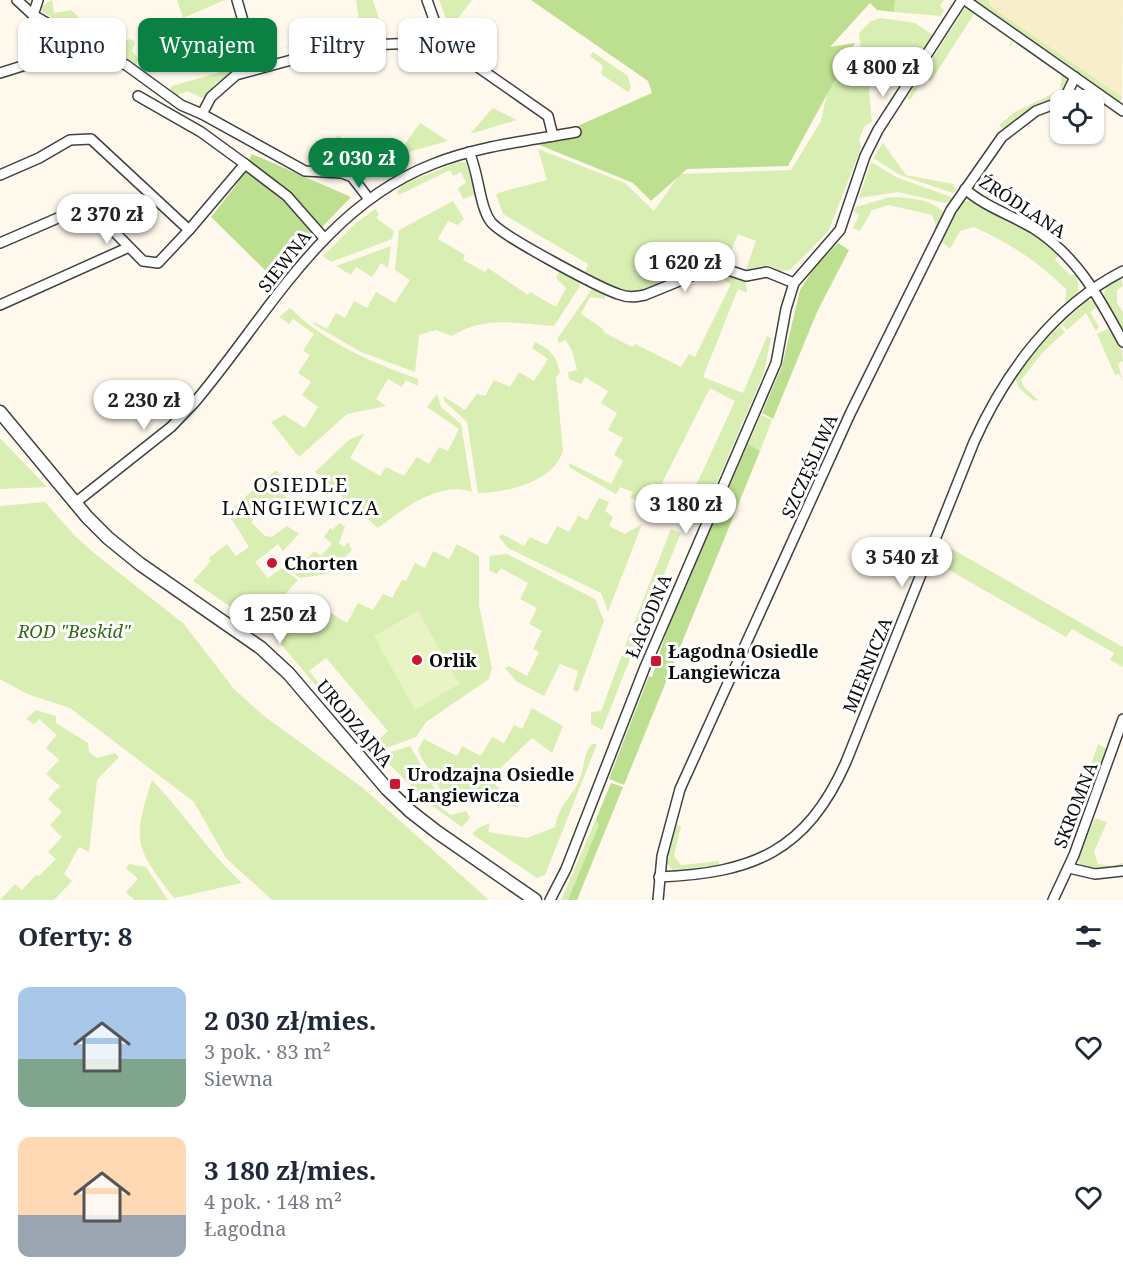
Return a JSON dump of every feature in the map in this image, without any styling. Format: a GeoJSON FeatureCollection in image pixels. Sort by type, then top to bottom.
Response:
{"type":"FeatureCollection","features":[{"type":"Feature","properties":{"kind":"street"},"geometry":{"type":"LineString","coordinates":[[17,0],[33,15],[102,55],[126,65],[181,105],[202,114],[305,171],[342,173],[352,177],[369,199]]}},
{"type":"Feature","properties":{"kind":"street"},"geometry":{"type":"LineString","coordinates":[[33,15],[38,0]]}},
{"type":"Feature","properties":{"kind":"street"},"geometry":{"type":"LineString","coordinates":[[237,0],[242,18]]}},
{"type":"Feature","properties":{"kind":"street"},"geometry":{"type":"LineString","coordinates":[[427,0],[433,18]]}},
{"type":"Feature","properties":{"kind":"street"},"geometry":{"type":"LineString","coordinates":[[963,0],[1123,111]]}},
{"type":"Feature","properties":{"kind":"street","name":"ŁAGODNA"},"geometry":{"type":"LineString","coordinates":[[550,900],[566,869],[645,667],[776,363],[786,309],[794,283],[840,230],[865,156],[878,130],[963,0]]}},
{"type":"Feature","properties":{"kind":"street"},"geometry":{"type":"LineString","coordinates":[[277,64],[343,46],[398,44]]}},
{"type":"Feature","properties":{"kind":"street"},"geometry":{"type":"LineString","coordinates":[[0,73],[18,67]]}},
{"type":"Feature","properties":{"kind":"street"},"geometry":{"type":"LineString","coordinates":[[202,114],[211,97],[223,84],[236,75],[246,72]]}},
{"type":"Feature","properties":{"kind":"street"},"geometry":{"type":"LineString","coordinates":[[485,72],[548,116],[553,136]]}},
{"type":"Feature","properties":{"kind":"street"},"geometry":{"type":"LineString","coordinates":[[1068,90],[1075,77]]}},
{"type":"Feature","properties":{"kind":"street"},"geometry":{"type":"LineString","coordinates":[[138,96],[201,132],[287,196],[324,238]]}},
{"type":"Feature","properties":{"kind":"street","name":"SZCZĘŚLIWA"},"geometry":{"type":"LineString","coordinates":[[658,900],[658,877],[674,806],[703,737],[873,366],[965,189],[1002,137],[1017,123],[1050,106]]}},
{"type":"Feature","properties":{"kind":"street","name":"SIEWNA"},"geometry":{"type":"LineString","coordinates":[[75,502],[171,427],[194,403],[324,238],[369,199],[398,180],[424,167],[469,152],[576,132]]}},
{"type":"Feature","properties":{"kind":"street"},"geometry":{"type":"LineString","coordinates":[[0,175],[39,158],[70,140],[90,139],[189,230]]}},
{"type":"Feature","properties":{"kind":"street"},"geometry":{"type":"LineString","coordinates":[[469,152],[479,177],[485,210],[493,225],[573,272],[617,294],[633,298],[645,295],[708,267],[716,266],[746,276],[767,272],[794,283]]}},
{"type":"Feature","properties":{"kind":"street"},"geometry":{"type":"LineString","coordinates":[[0,243],[88,205],[127,248],[143,261],[158,263],[245,164]]}},
{"type":"Feature","properties":{"kind":"street","name":"ŹRÓDLANA"},"geometry":{"type":"LineString","coordinates":[[965,189],[1046,237],[1074,261],[1094,288],[1123,342]]}},
{"type":"Feature","properties":{"kind":"street"},"geometry":{"type":"LineString","coordinates":[[0,305],[127,248]]}},
{"type":"Feature","properties":{"kind":"street","name":"MIERNICZA"},"geometry":{"type":"LineString","coordinates":[[658,877],[704,874],[750,864],[792,839],[817,811],[846,762],[974,442],[992,404],[1030,348],[1094,288],[1123,271]]}},
{"type":"Feature","properties":{"kind":"street","name":"URODZAJNA"},"geometry":{"type":"LineString","coordinates":[[0,412],[75,502],[128,554],[230,624],[270,656],[306,693],[387,789],[410,811],[535,900]]}},
{"type":"Feature","properties":{"kind":"street","name":"SKROMNA"},"geometry":{"type":"LineString","coordinates":[[1053,900],[1069,868],[1123,719]]}},
{"type":"Feature","properties":{"kind":"street"},"geometry":{"type":"LineString","coordinates":[[1069,868],[1095,874],[1123,871]]}},
{"type":"Feature","properties":{"kind":"shaded area"},"geometry":{"type":"Polygon","coordinates":[[[988,0],[1123,0],[1122,97],[989,6],[988,0]]]}},
{"type":"Feature","properties":{"kind":"green space"},"geometry":{"type":"Polygon","coordinates":[[[52,0],[54,13],[71,10],[78,18],[52,18],[46,13],[43,14],[42,6],[52,0]]]}},
{"type":"Feature","properties":{"kind":"green space"},"geometry":{"type":"Polygon","coordinates":[[[177,0],[225,0],[183,18],[177,0]]]}},
{"type":"Feature","properties":{"kind":"green space"},"geometry":{"type":"Polygon","coordinates":[[[356,0],[373,0],[379,18],[358,18],[356,0]]]}},
{"type":"Feature","properties":{"kind":"green space"},"geometry":{"type":"Polygon","coordinates":[[[439,0],[472,0],[458,18],[446,18],[439,0]]]}},
{"type":"Feature","properties":{"kind":"green space"},"geometry":{"type":"Polygon","coordinates":[[[531,0],[895,0],[894,12],[877,10],[870,3],[830,47],[855,43],[788,166],[687,169],[651,201],[633,183],[537,144],[652,93],[648,81],[531,0]]]}},
{"type":"Feature","properties":{"kind":"green space"},"geometry":{"type":"Polygon","coordinates":[[[895,0],[944,0],[940,6],[944,10],[941,16],[894,12],[895,0]]]}},
{"type":"Feature","properties":{"kind":"green space"},"geometry":{"type":"Polygon","coordinates":[[[975,0],[988,0],[990,6],[1122,97],[1119,104],[1104,93],[1104,90],[1100,90],[975,0]]]}},
{"type":"Feature","properties":{"kind":"green space"},"geometry":{"type":"Polygon","coordinates":[[[965,8],[1013,39],[1011,47],[1009,45],[1012,40],[974,14],[931,81],[923,80],[910,100],[907,98],[965,8]]]}},
{"type":"Feature","properties":{"kind":"green space"},"geometry":{"type":"Polygon","coordinates":[[[881,18],[915,23],[934,36],[913,67],[893,65],[874,73],[869,90],[872,122],[865,126],[859,139],[861,148],[828,232],[790,270],[780,271],[768,265],[746,270],[756,241],[738,234],[726,263],[702,265],[649,291],[623,290],[585,272],[588,264],[503,214],[496,195],[498,193],[547,180],[538,149],[625,183],[654,211],[680,174],[791,170],[821,121],[829,84],[839,76],[855,75],[861,66],[859,33],[871,21],[881,18]]]}},
{"type":"Feature","properties":{"kind":"green space"},"geometry":{"type":"Polygon","coordinates":[[[131,39],[135,42],[132,51],[138,58],[136,66],[126,61],[126,41],[131,39]]]}},
{"type":"Feature","properties":{"kind":"green space"},"geometry":{"type":"Polygon","coordinates":[[[593,52],[628,76],[631,87],[628,92],[601,74],[603,66],[590,56],[593,52]]]}},
{"type":"Feature","properties":{"kind":"green space"},"geometry":{"type":"Polygon","coordinates":[[[1038,56],[1066,76],[1069,86],[1066,90],[1060,90],[1062,75],[1038,56]]]}},
{"type":"Feature","properties":{"kind":"green space"},"geometry":{"type":"Polygon","coordinates":[[[221,72],[236,72],[216,83],[204,99],[187,91],[175,96],[168,92],[172,86],[221,72]]]}},
{"type":"Feature","properties":{"kind":"green space"},"geometry":{"type":"Polygon","coordinates":[[[1050,95],[1050,103],[1009,127],[1002,128],[999,125],[1015,112],[1050,95]]]}},
{"type":"Feature","properties":{"kind":"green space"},"geometry":{"type":"Polygon","coordinates":[[[493,108],[517,120],[470,134],[493,108]]]}},
{"type":"Feature","properties":{"kind":"green space"},"geometry":{"type":"Polygon","coordinates":[[[420,123],[448,141],[397,155],[420,123]]]}},
{"type":"Feature","properties":{"kind":"green space"},"geometry":{"type":"Polygon","coordinates":[[[338,135],[357,149],[357,157],[349,167],[328,166],[319,159],[338,135]]]}},
{"type":"Feature","properties":{"kind":"green space"},"geometry":{"type":"Polygon","coordinates":[[[883,143],[906,175],[953,184],[956,191],[953,193],[900,175],[873,158],[883,143]]]}},
{"type":"Feature","properties":{"kind":"green space"},"geometry":{"type":"Polygon","coordinates":[[[252,154],[351,197],[273,278],[211,217],[237,184],[252,154]]]}},
{"type":"Feature","properties":{"kind":"green space"},"geometry":{"type":"Polygon","coordinates":[[[458,162],[466,162],[476,194],[463,199],[458,188],[466,183],[461,172],[453,176],[450,170],[399,195],[397,192],[402,185],[458,162]]]}},
{"type":"Feature","properties":{"kind":"green space"},"geometry":{"type":"Polygon","coordinates":[[[871,162],[896,177],[951,197],[953,200],[945,203],[898,192],[859,198],[871,162]]]}},
{"type":"Feature","properties":{"kind":"green space"},"geometry":{"type":"Polygon","coordinates":[[[890,197],[927,202],[945,214],[938,227],[934,229],[936,225],[932,215],[889,205],[872,210],[860,231],[853,228],[859,215],[854,211],[856,207],[890,197]]]}},
{"type":"Feature","properties":{"kind":"green space"},"geometry":{"type":"Polygon","coordinates":[[[964,200],[977,203],[1007,222],[1034,234],[1059,253],[1055,260],[1070,275],[1075,275],[1079,287],[1076,296],[1059,313],[1056,311],[1066,303],[1066,289],[1023,254],[974,227],[960,231],[950,249],[941,241],[964,200]]]}},
{"type":"Feature","properties":{"kind":"green space"},"geometry":{"type":"Polygon","coordinates":[[[453,201],[464,219],[458,225],[448,221],[438,239],[465,255],[463,260],[485,272],[488,268],[528,295],[530,292],[556,307],[566,288],[556,278],[560,270],[578,279],[580,286],[554,326],[502,322],[477,325],[452,336],[436,330],[419,335],[415,372],[361,352],[313,324],[314,322],[327,329],[336,313],[345,318],[354,301],[367,308],[376,292],[395,303],[410,280],[395,270],[399,230],[453,201]]]}},
{"type":"Feature","properties":{"kind":"green space"},"geometry":{"type":"Polygon","coordinates":[[[375,209],[379,214],[376,218],[394,231],[392,239],[331,262],[323,256],[356,223],[375,209]]]}},
{"type":"Feature","properties":{"kind":"green space"},"geometry":{"type":"Polygon","coordinates":[[[838,243],[849,250],[817,312],[773,419],[762,413],[782,366],[800,290],[814,268],[838,243]]]}},
{"type":"Feature","properties":{"kind":"green space"},"geometry":{"type":"Polygon","coordinates":[[[391,246],[388,268],[381,263],[372,277],[356,267],[351,275],[336,266],[391,246]]]}},
{"type":"Feature","properties":{"kind":"green space"},"geometry":{"type":"Polygon","coordinates":[[[718,270],[746,282],[747,293],[738,289],[703,377],[743,393],[767,336],[771,338],[764,373],[698,526],[681,518],[735,401],[710,388],[651,505],[630,498],[633,492],[620,487],[616,494],[570,468],[569,463],[611,484],[623,461],[614,455],[623,438],[608,430],[617,413],[601,403],[608,391],[585,377],[581,384],[569,379],[568,372],[577,370],[572,351],[566,340],[558,343],[558,338],[594,286],[607,293],[604,299],[590,297],[581,314],[603,329],[605,333],[632,347],[635,344],[681,367],[689,354],[695,357],[731,284],[710,272],[718,270]]]}},
{"type":"Feature","properties":{"kind":"green space"},"geometry":{"type":"Polygon","coordinates":[[[1121,278],[1123,286],[1117,290],[1117,303],[1123,312],[1123,334],[1105,302],[1104,295],[1111,282],[1121,278]]]}},
{"type":"Feature","properties":{"kind":"green space"},"geometry":{"type":"Polygon","coordinates":[[[1088,300],[1094,301],[1098,306],[1090,312],[1099,327],[1096,331],[1086,313],[1067,330],[1062,324],[1088,300]]]}},
{"type":"Feature","properties":{"kind":"green space"},"geometry":{"type":"Polygon","coordinates":[[[290,308],[334,342],[383,366],[418,379],[418,386],[406,380],[402,387],[388,379],[376,399],[386,406],[347,414],[299,457],[271,422],[284,415],[305,428],[318,407],[302,395],[311,382],[298,373],[310,355],[303,351],[314,334],[293,319],[289,324],[279,317],[290,308]]]}},
{"type":"Feature","properties":{"kind":"green space"},"geometry":{"type":"Polygon","coordinates":[[[1060,326],[1065,332],[1043,352],[1021,380],[1023,386],[1038,400],[1034,401],[1019,388],[1015,377],[1026,359],[1060,326]]]}},
{"type":"Feature","properties":{"kind":"green space"},"geometry":{"type":"Polygon","coordinates":[[[1107,329],[1115,335],[1121,347],[1123,361],[1118,364],[1123,382],[1119,374],[1115,375],[1097,334],[1107,329]]]}},
{"type":"Feature","properties":{"kind":"green space"},"geometry":{"type":"Polygon","coordinates":[[[535,342],[552,354],[559,367],[560,373],[556,377],[563,451],[558,462],[550,471],[528,484],[502,491],[478,493],[467,422],[445,402],[443,396],[465,410],[477,394],[485,396],[494,380],[510,387],[519,372],[534,381],[548,359],[532,348],[535,342]]]}},
{"type":"Feature","properties":{"kind":"green space"},"geometry":{"type":"Polygon","coordinates":[[[437,394],[441,407],[461,424],[472,492],[460,489],[435,493],[410,505],[378,528],[315,472],[350,439],[364,434],[350,458],[380,476],[386,467],[404,476],[417,457],[429,464],[439,447],[448,451],[459,429],[427,407],[437,394]]]}},
{"type":"Feature","properties":{"kind":"green space"},"geometry":{"type":"Polygon","coordinates":[[[761,415],[772,420],[760,451],[748,444],[761,415]]]}},
{"type":"Feature","properties":{"kind":"green space"},"geometry":{"type":"Polygon","coordinates":[[[0,438],[47,487],[0,489],[0,438]]]}},
{"type":"Feature","properties":{"kind":"green space"},"geometry":{"type":"Polygon","coordinates":[[[748,444],[760,451],[624,785],[609,779],[649,676],[652,677],[668,627],[748,444]]]}},
{"type":"Feature","properties":{"kind":"green space"},"geometry":{"type":"Polygon","coordinates":[[[276,470],[288,484],[281,491],[287,498],[278,503],[267,503],[254,514],[252,523],[265,536],[272,537],[287,526],[299,534],[283,551],[278,544],[255,562],[268,578],[282,568],[298,580],[257,625],[193,581],[211,561],[209,558],[227,544],[236,556],[249,547],[227,513],[276,470]]]}},
{"type":"Feature","properties":{"kind":"green space"},"geometry":{"type":"Polygon","coordinates":[[[599,498],[609,502],[605,511],[613,517],[609,526],[625,534],[642,524],[608,612],[601,593],[508,548],[499,537],[502,534],[524,546],[530,537],[547,545],[557,526],[569,532],[578,516],[587,520],[599,498]]]}},
{"type":"Feature","properties":{"kind":"green space","name":"ROD \"Beskid\""},"geometry":{"type":"Polygon","coordinates":[[[45,502],[75,536],[94,553],[184,624],[234,689],[264,716],[363,788],[489,900],[272,900],[226,858],[194,802],[70,708],[27,694],[0,679],[0,506],[45,502]]]}},
{"type":"Feature","properties":{"kind":"green space"},"geometry":{"type":"Polygon","coordinates":[[[340,523],[345,527],[339,543],[344,547],[348,542],[352,550],[327,574],[300,578],[285,567],[309,557],[314,551],[321,556],[332,544],[324,537],[330,528],[332,530],[340,523]]]}},
{"type":"Feature","properties":{"kind":"green space"},"geometry":{"type":"Polygon","coordinates":[[[671,529],[681,533],[642,628],[634,623],[671,529]]]}},
{"type":"Feature","properties":{"kind":"green space"},"geometry":{"type":"Polygon","coordinates":[[[457,544],[479,556],[479,605],[492,668],[489,679],[426,722],[416,737],[376,752],[372,746],[388,731],[326,658],[309,671],[330,697],[328,700],[265,625],[287,605],[324,622],[331,613],[347,623],[358,603],[373,610],[383,594],[392,598],[402,580],[406,581],[415,563],[425,568],[433,551],[449,559],[457,544]]]}},
{"type":"Feature","properties":{"kind":"green space"},"geometry":{"type":"Polygon","coordinates":[[[945,545],[1123,647],[1123,667],[1110,660],[1114,653],[1072,629],[1066,637],[937,563],[935,566],[931,562],[945,545]]]}},
{"type":"Feature","properties":{"kind":"green space"},"geometry":{"type":"Polygon","coordinates":[[[507,554],[595,599],[604,621],[578,692],[573,690],[578,671],[560,664],[544,696],[516,681],[505,668],[509,666],[527,676],[539,652],[533,649],[542,631],[529,624],[537,608],[520,599],[528,583],[501,568],[497,574],[489,570],[490,556],[507,554]]]}},
{"type":"Feature","properties":{"kind":"green space","name":"Orlik"},"geometry":{"type":"Polygon","coordinates":[[[418,611],[459,684],[415,710],[374,636],[418,611]]]}},
{"type":"Feature","properties":{"kind":"green space"},"geometry":{"type":"Polygon","coordinates":[[[630,633],[639,636],[602,730],[591,724],[591,712],[601,711],[630,633]]]}},
{"type":"Feature","properties":{"kind":"green space"},"geometry":{"type":"Polygon","coordinates":[[[532,708],[563,726],[552,753],[532,738],[489,779],[519,807],[443,794],[420,755],[418,749],[424,739],[457,756],[462,746],[481,756],[492,737],[504,743],[514,725],[522,729],[532,708]]]}},
{"type":"Feature","properties":{"kind":"green space"},"geometry":{"type":"Polygon","coordinates":[[[36,710],[56,716],[56,723],[88,743],[89,752],[97,758],[115,753],[119,757],[97,780],[89,852],[79,847],[64,874],[72,881],[54,900],[0,900],[15,884],[22,890],[56,859],[48,852],[62,837],[50,825],[62,812],[48,799],[60,786],[46,774],[59,760],[46,748],[57,735],[39,719],[34,724],[26,719],[36,710]]]}},
{"type":"Feature","properties":{"kind":"green space"},"geometry":{"type":"Polygon","coordinates":[[[592,744],[597,744],[545,875],[537,878],[472,834],[478,828],[490,823],[488,832],[527,838],[555,827],[560,812],[578,782],[586,755],[592,744]]]}},
{"type":"Feature","properties":{"kind":"green space"},"geometry":{"type":"Polygon","coordinates":[[[1098,744],[1107,749],[1088,799],[1081,796],[1098,744]]]}},
{"type":"Feature","properties":{"kind":"green space"},"geometry":{"type":"Polygon","coordinates":[[[410,746],[435,789],[429,799],[451,815],[466,811],[470,818],[462,827],[427,802],[380,755],[410,746]]]}},
{"type":"Feature","properties":{"kind":"green space"},"geometry":{"type":"Polygon","coordinates":[[[152,780],[242,883],[174,898],[151,867],[141,843],[142,817],[152,780]]]}},
{"type":"Feature","properties":{"kind":"green space"},"geometry":{"type":"Polygon","coordinates":[[[611,783],[623,787],[577,900],[568,900],[599,825],[596,819],[611,783]]]}},
{"type":"Feature","properties":{"kind":"green space"},"geometry":{"type":"Polygon","coordinates":[[[1095,818],[1107,822],[1094,852],[1098,864],[1112,866],[1123,863],[1123,866],[1094,870],[1079,863],[1079,855],[1095,818]]]}},
{"type":"Feature","properties":{"kind":"green space"},"geometry":{"type":"Polygon","coordinates":[[[596,819],[600,824],[568,900],[561,900],[596,819]]]}},
{"type":"Feature","properties":{"kind":"green space"},"geometry":{"type":"Polygon","coordinates":[[[674,825],[681,826],[674,856],[681,865],[719,861],[719,865],[673,870],[667,863],[674,825]]]}},
{"type":"Feature","properties":{"kind":"green space"},"geometry":{"type":"Polygon","coordinates":[[[129,864],[146,867],[168,900],[134,900],[126,892],[138,879],[126,868],[129,864]]]}},
{"type":"Feature","properties":{"kind":"place","name":"Chorten"},"geometry":{"type":"Point","coordinates":[272,563]}},
{"type":"Feature","properties":{"kind":"place","name":"Orlik"},"geometry":{"type":"Point","coordinates":[417,660]}},
{"type":"Feature","properties":{"kind":"place","name":"Łagodna Osiedle Langiewicza"},"geometry":{"type":"Point","coordinates":[656,661]}},
{"type":"Feature","properties":{"kind":"place","name":"Urodzajna Osiedle Langiewicza"},"geometry":{"type":"Point","coordinates":[395,784]}},
{"type":"Feature","properties":{"kind":"district","name":"OSIEDLE LANGIEWICZA"},"geometry":{"type":"Point","coordinates":[301,496]}}]}
